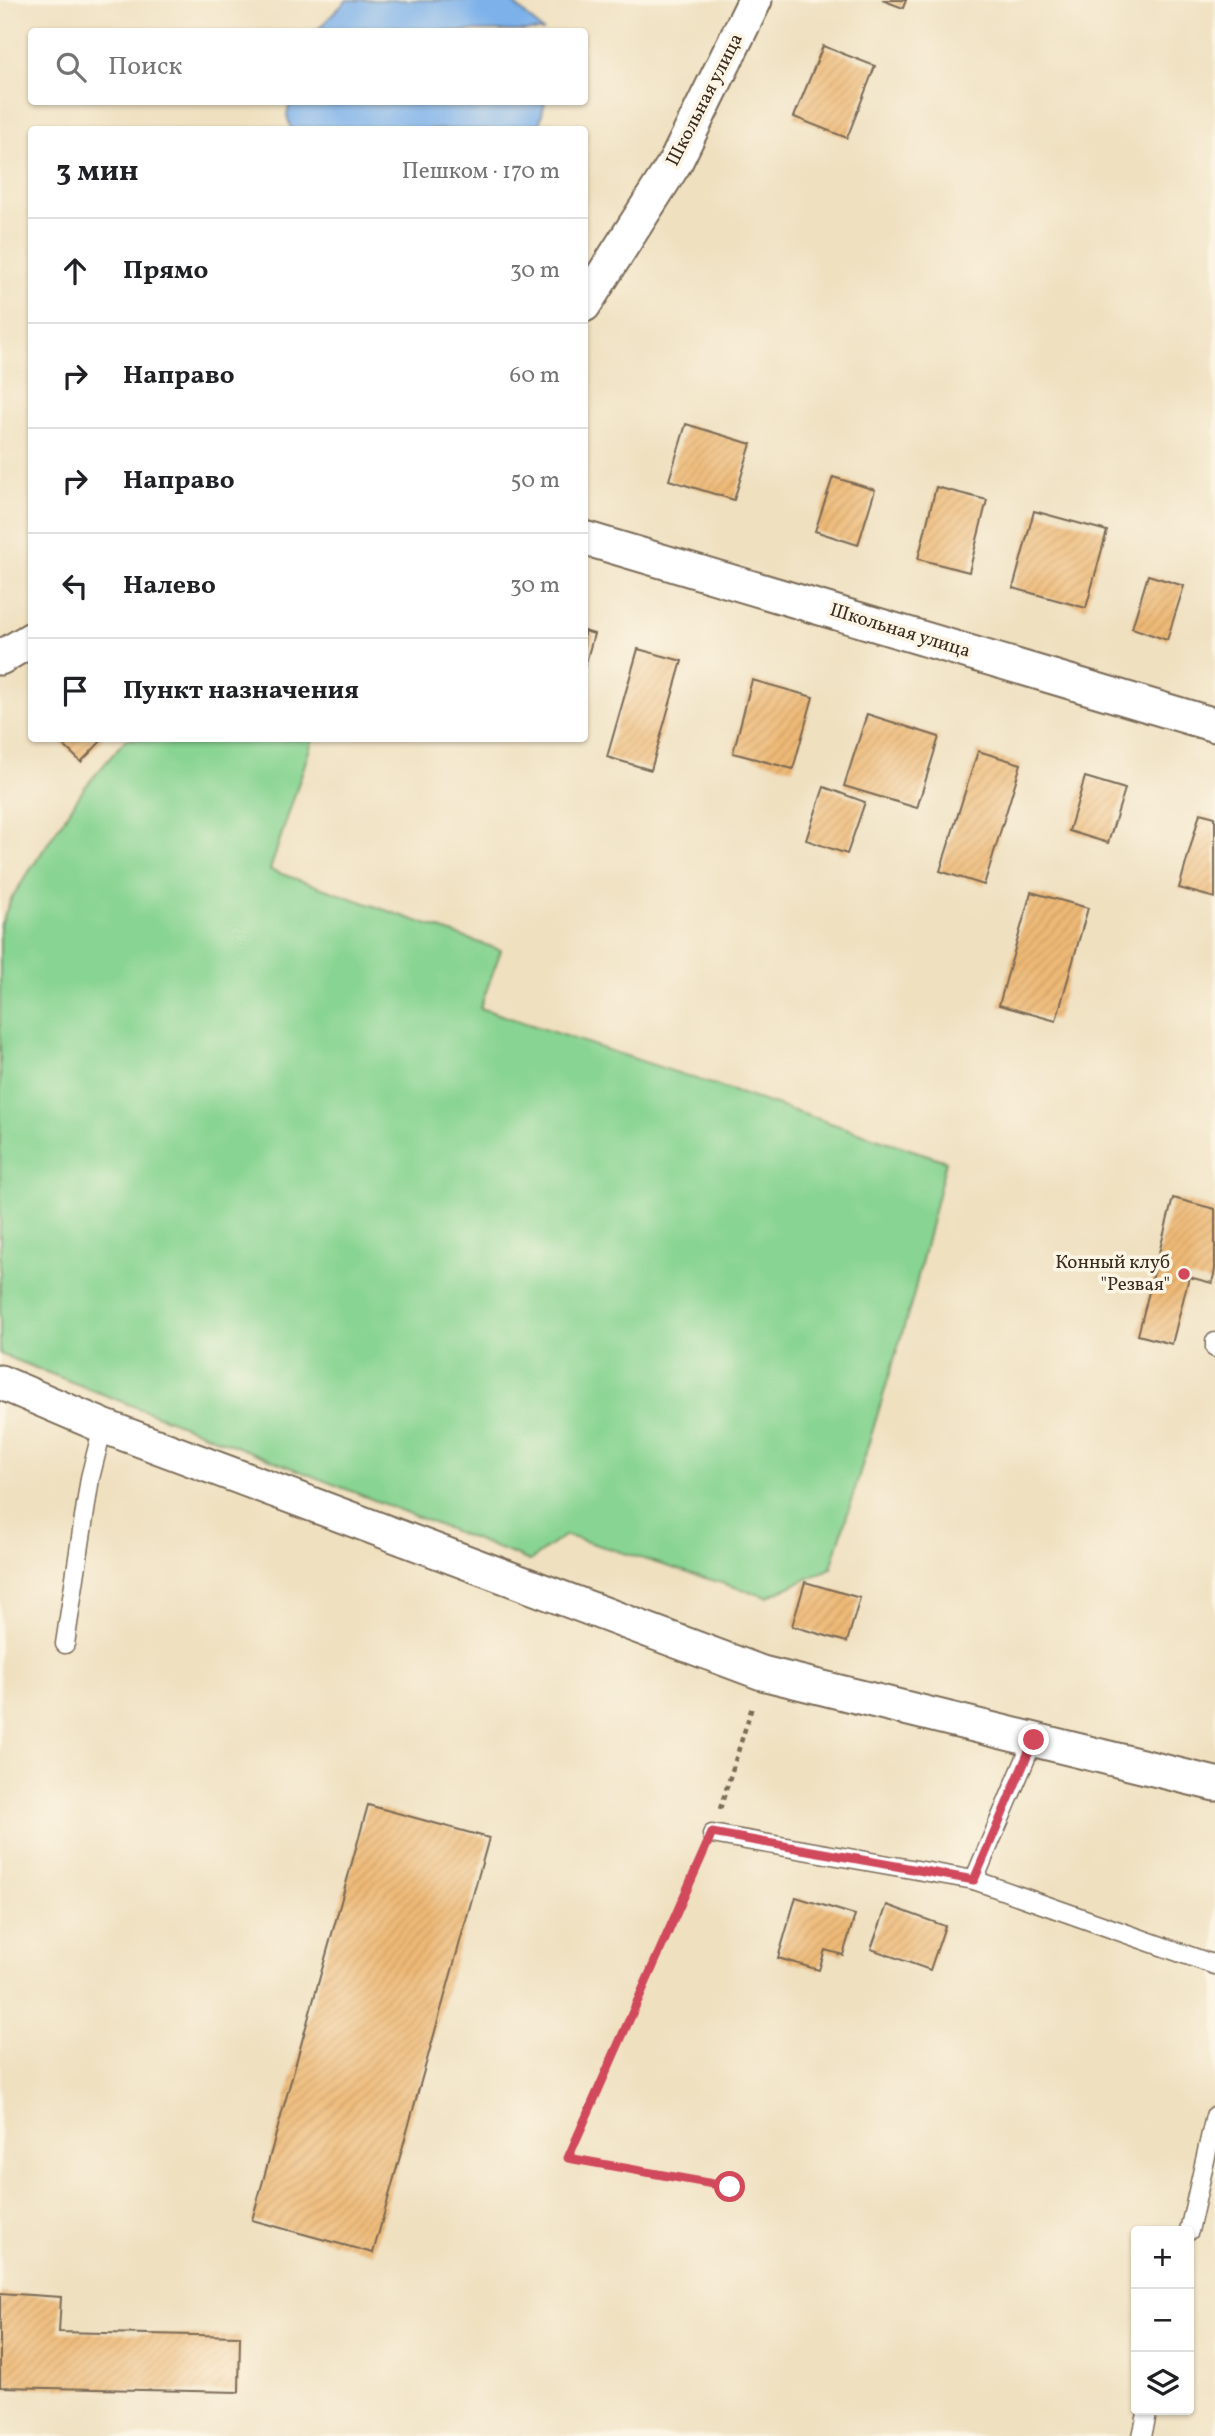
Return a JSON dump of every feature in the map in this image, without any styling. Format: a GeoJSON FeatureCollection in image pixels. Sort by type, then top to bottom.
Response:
{"type":"FeatureCollection","features":[{"type":"Feature","properties":{"kind":"street","name":"Школьная улица"},"geometry":{"type":"LineString","coordinates":[[588,299],[676,161],[755,0]]}},
{"type":"Feature","properties":{"kind":"street","name":"Школьная улица"},"geometry":{"type":"LineString","coordinates":[[588,539],[1215,725]]}},
{"type":"Feature","properties":{"kind":"street"},"geometry":{"type":"LineString","coordinates":[[0,658],[28,641]]}},
{"type":"Feature","properties":{"kind":"street"},"geometry":{"type":"LineString","coordinates":[[0,1382],[103,1426],[762,1673],[1215,1784]]}},
{"type":"Feature","properties":{"kind":"lane"},"geometry":{"type":"LineString","coordinates":[[1215,1342],[1215,1348]]}},
{"type":"Feature","properties":{"kind":"lane"},"geometry":{"type":"LineString","coordinates":[[65,1644],[90,1478],[103,1426]]}},
{"type":"Feature","properties":{"kind":"lane"},"geometry":{"type":"LineString","coordinates":[[974,1880],[1034,1740]]}},
{"type":"Feature","properties":{"kind":"lane"},"geometry":{"type":"LineString","coordinates":[[712,1833],[974,1880],[1215,1965]]}},
{"type":"Feature","properties":{"kind":"lane"},"geometry":{"type":"LineString","coordinates":[[1190,2226],[1215,2116]]}},
{"type":"Feature","properties":{"kind":"lane"},"geometry":{"type":"LineString","coordinates":[[1142,2436],[1147,2415]]}},
{"type":"Feature","properties":{"kind":"path"},"geometry":{"type":"LineString","coordinates":[[730,2187],[568,2158],[712,1833],[762,1673]]}},
{"type":"Feature","properties":{"kind":"green space"},"geometry":{"type":"Polygon","coordinates":[[[123,742],[312,742],[270,870],[501,950],[480,1008],[946,1161],[913,1297],[831,1568],[767,1597],[565,1535],[530,1561],[0,1354],[0,926],[11,899],[85,787],[123,742]]]}},
{"type":"Feature","properties":{"kind":"water"},"geometry":{"type":"Polygon","coordinates":[[[347,0],[510,0],[540,28],[319,28],[347,0]]]}},
{"type":"Feature","properties":{"kind":"water"},"geometry":{"type":"Polygon","coordinates":[[[289,105],[544,105],[539,126],[290,126],[287,115],[289,105]]]}},
{"type":"Feature","properties":{"kind":"building"},"geometry":{"type":"Polygon","coordinates":[[[882,0],[906,0],[903,8],[882,0]]]}},
{"type":"Feature","properties":{"kind":"building"},"geometry":{"type":"Polygon","coordinates":[[[823,46],[875,66],[847,138],[794,117],[823,46]]]}},
{"type":"Feature","properties":{"kind":"building"},"geometry":{"type":"Polygon","coordinates":[[[686,424],[751,444],[734,500],[669,480],[686,424]]]}},
{"type":"Feature","properties":{"kind":"building"},"geometry":{"type":"Polygon","coordinates":[[[833,477],[875,490],[858,545],[815,531],[833,477]]]}},
{"type":"Feature","properties":{"kind":"building"},"geometry":{"type":"Polygon","coordinates":[[[936,487],[987,500],[969,572],[918,559],[936,487]]]}},
{"type":"Feature","properties":{"kind":"building"},"geometry":{"type":"Polygon","coordinates":[[[1034,511],[1107,531],[1086,608],[1013,588],[1034,511]]]}},
{"type":"Feature","properties":{"kind":"building"},"geometry":{"type":"Polygon","coordinates":[[[1148,575],[1184,586],[1167,640],[1132,628],[1148,575]]]}},
{"type":"Feature","properties":{"kind":"building"},"geometry":{"type":"Polygon","coordinates":[[[588,632],[594,634],[588,655],[588,632]]]}},
{"type":"Feature","properties":{"kind":"building"},"geometry":{"type":"Polygon","coordinates":[[[638,649],[682,661],[651,770],[607,757],[638,649]]]}},
{"type":"Feature","properties":{"kind":"building"},"geometry":{"type":"Polygon","coordinates":[[[752,680],[813,697],[793,769],[733,753],[752,680]]]}},
{"type":"Feature","properties":{"kind":"building"},"geometry":{"type":"Polygon","coordinates":[[[867,714],[939,737],[917,808],[844,786],[867,714]]]}},
{"type":"Feature","properties":{"kind":"building"},"geometry":{"type":"Polygon","coordinates":[[[60,742],[100,742],[81,762],[60,742]]]}},
{"type":"Feature","properties":{"kind":"building"},"geometry":{"type":"Polygon","coordinates":[[[978,751],[1021,764],[984,885],[940,871],[978,751]]]}},
{"type":"Feature","properties":{"kind":"building"},"geometry":{"type":"Polygon","coordinates":[[[1085,777],[1125,789],[1108,843],[1069,831],[1085,777]]]}},
{"type":"Feature","properties":{"kind":"building"},"geometry":{"type":"Polygon","coordinates":[[[824,787],[865,802],[847,854],[806,840],[824,787]]]}},
{"type":"Feature","properties":{"kind":"building"},"geometry":{"type":"Polygon","coordinates":[[[1200,813],[1215,817],[1215,898],[1179,888],[1200,813]]]}},
{"type":"Feature","properties":{"kind":"building"},"geometry":{"type":"Polygon","coordinates":[[[1031,892],[1088,908],[1056,1021],[999,1005],[1031,892]]]}},
{"type":"Feature","properties":{"kind":"building","name":"Конный клуб \"Резвая\""},"geometry":{"type":"Polygon","coordinates":[[[1173,1198],[1215,1209],[1215,1270],[1212,1283],[1189,1277],[1172,1344],[1138,1335],[1173,1198]]]}},
{"type":"Feature","properties":{"kind":"building"},"geometry":{"type":"Polygon","coordinates":[[[805,1582],[860,1598],[847,1642],[792,1626],[805,1582]]]}},
{"type":"Feature","properties":{"kind":"building"},"geometry":{"type":"Polygon","coordinates":[[[368,1805],[489,1838],[373,2253],[252,2220],[368,1805]]]}},
{"type":"Feature","properties":{"kind":"building"},"geometry":{"type":"Polygon","coordinates":[[[796,1897],[855,1915],[843,1955],[825,1950],[819,1970],[778,1958],[796,1897]]]}},
{"type":"Feature","properties":{"kind":"building"},"geometry":{"type":"Polygon","coordinates":[[[887,1905],[945,1926],[930,1970],[871,1949],[887,1905]]]}},
{"type":"Feature","properties":{"kind":"building"},"geometry":{"type":"Polygon","coordinates":[[[0,2293],[61,2297],[59,2332],[240,2336],[239,2392],[0,2387],[0,2293]]]}},
{"type":"Feature","properties":{"kind":"place","name":"Конный клуб \"Резвая\""},"geometry":{"type":"Point","coordinates":[1184,1274]}},
{"type":"Feature","properties":{"kind":"route"},"geometry":{"type":"LineString","coordinates":[[730,2187],[568,2158],[712,1833],[974,1880],[1034,1740]]}}]}
